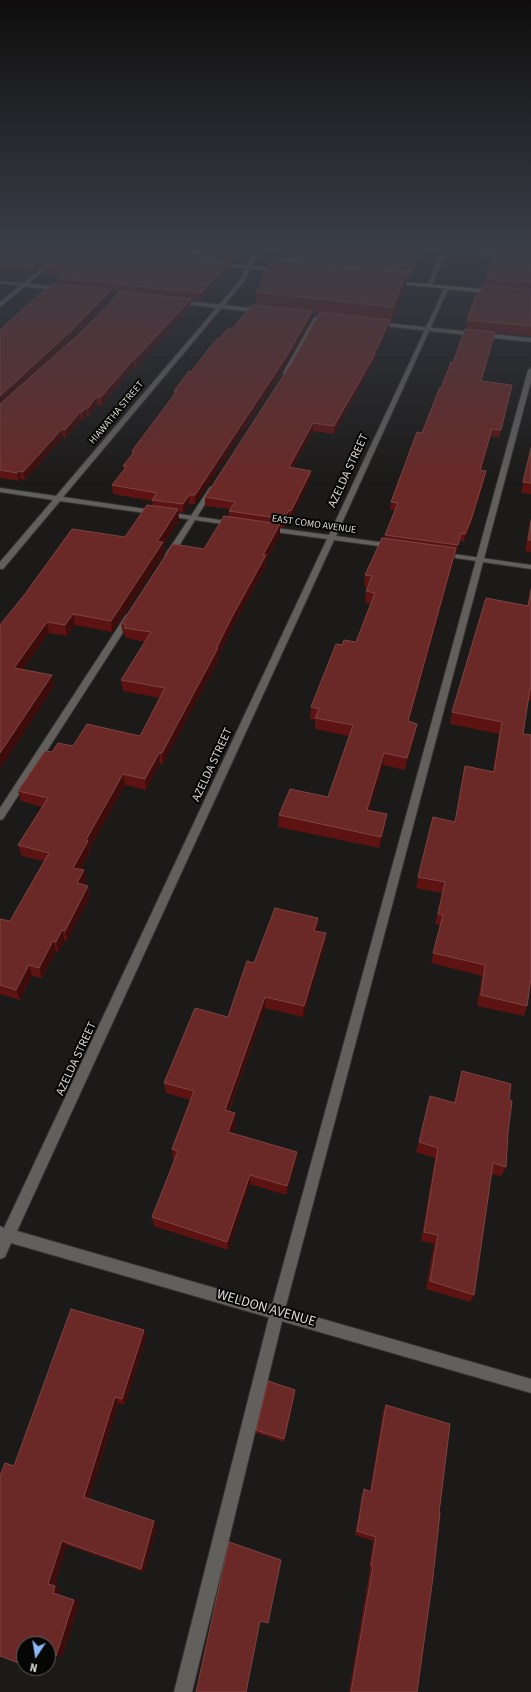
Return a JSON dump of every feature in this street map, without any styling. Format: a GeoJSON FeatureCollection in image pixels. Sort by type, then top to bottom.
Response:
{"type":"FeatureCollection","features":[{"type":"Feature","properties":{"kind":"street","name":"HIAWATHA STREET"},"geometry":{"type":"LineString","coordinates":[[0,567],[202,328]]}},
{"type":"Feature","properties":{"kind":"street"},"geometry":{"type":"LineString","coordinates":[[282,379],[311,328]]}},
{"type":"Feature","properties":{"kind":"street"},"geometry":{"type":"LineString","coordinates":[[418,328],[531,340]]}},
{"type":"Feature","properties":{"kind":"street","name":"AZELDA STREET"},"geometry":{"type":"LineString","coordinates":[[0,1252],[4,1234],[332,537],[428,329]]}},
{"type":"Feature","properties":{"kind":"street"},"geometry":{"type":"LineString","coordinates":[[183,1692],[277,1313],[531,370]]}},
{"type":"Feature","properties":{"kind":"street"},"geometry":{"type":"LineString","coordinates":[[163,564],[214,485]]}},
{"type":"Feature","properties":{"kind":"street"},"geometry":{"type":"LineString","coordinates":[[0,490],[246,526]]}},
{"type":"Feature","properties":{"kind":"street","name":"EAST COMO AVENUE"},"geometry":{"type":"LineString","coordinates":[[260,528],[402,548]]}},
{"type":"Feature","properties":{"kind":"street"},"geometry":{"type":"LineString","coordinates":[[433,552],[531,567]]}},
{"type":"Feature","properties":{"kind":"street"},"geometry":{"type":"LineString","coordinates":[[0,816],[133,611]]}},
{"type":"Feature","properties":{"kind":"street","name":"WELDON AVENUE"},"geometry":{"type":"LineString","coordinates":[[4,1234],[531,1386]]}},
{"type":"Feature","properties":{"kind":"building"},"geometry":{"type":"Polygon","coordinates":[[[2,328],[74,328],[0,396],[0,330],[2,328]]]}},
{"type":"Feature","properties":{"kind":"building"},"geometry":{"type":"Polygon","coordinates":[[[85,328],[164,328],[134,359],[101,397],[96,397],[88,408],[80,412],[65,430],[62,429],[23,472],[19,471],[17,473],[0,470],[0,404],[85,328]]]}},
{"type":"Feature","properties":{"kind":"building"},"geometry":{"type":"Polygon","coordinates":[[[302,328],[286,357],[195,495],[189,495],[183,504],[152,500],[157,493],[112,485],[127,466],[123,466],[134,452],[132,451],[177,391],[174,391],[189,371],[191,372],[210,347],[227,329],[302,328]]]}},
{"type":"Feature","properties":{"kind":"building"},"geometry":{"type":"Polygon","coordinates":[[[311,328],[386,328],[375,354],[334,426],[313,423],[289,467],[311,471],[291,511],[289,510],[284,519],[229,511],[235,502],[205,497],[294,359],[311,328]]]}},
{"type":"Feature","properties":{"kind":"building"},"geometry":{"type":"Polygon","coordinates":[[[465,329],[495,332],[481,381],[512,385],[501,430],[492,429],[480,470],[486,471],[471,520],[465,534],[461,533],[458,545],[385,535],[398,503],[391,502],[417,432],[422,433],[451,362],[453,363],[465,329]]]}},
{"type":"Feature","properties":{"kind":"building"},"geometry":{"type":"Polygon","coordinates":[[[531,448],[531,483],[523,482],[531,448]]]}},
{"type":"Feature","properties":{"kind":"building"},"geometry":{"type":"Polygon","coordinates":[[[147,505],[178,509],[157,542],[163,542],[111,621],[73,614],[65,625],[47,622],[14,668],[52,675],[0,753],[0,625],[25,594],[72,529],[125,537],[147,505]]]}},
{"type":"Feature","properties":{"kind":"building"},"geometry":{"type":"Polygon","coordinates":[[[224,516],[280,524],[263,555],[266,555],[233,615],[217,647],[218,648],[162,753],[159,753],[145,779],[123,774],[86,840],[88,841],[73,868],[84,870],[77,883],[88,886],[65,931],[62,930],[56,942],[53,941],[39,968],[29,965],[16,990],[0,985],[0,919],[10,921],[49,853],[18,845],[48,798],[18,791],[45,751],[52,752],[58,743],[73,746],[87,724],[140,736],[165,688],[121,680],[151,632],[124,628],[126,624],[121,624],[173,544],[204,549],[224,516]]]}},
{"type":"Feature","properties":{"kind":"building"},"geometry":{"type":"Polygon","coordinates":[[[531,521],[531,540],[528,540],[531,521]]]}},
{"type":"Feature","properties":{"kind":"building"},"geometry":{"type":"Polygon","coordinates":[[[382,538],[456,548],[408,721],[417,724],[407,758],[384,753],[367,810],[387,814],[381,837],[279,815],[290,789],[328,797],[353,725],[315,718],[319,709],[311,707],[336,644],[342,645],[344,640],[356,642],[375,593],[366,591],[372,576],[365,575],[382,538]]]}},
{"type":"Feature","properties":{"kind":"building"},"geometry":{"type":"Polygon","coordinates":[[[531,590],[531,689],[523,734],[531,735],[531,978],[527,1006],[481,995],[485,965],[433,953],[443,915],[438,914],[445,882],[418,877],[433,817],[455,822],[465,766],[494,772],[502,722],[452,712],[486,598],[528,606],[531,590]]]}},
{"type":"Feature","properties":{"kind":"building"},"geometry":{"type":"Polygon","coordinates":[[[275,908],[318,918],[314,931],[326,933],[304,1006],[265,997],[225,1110],[235,1113],[228,1132],[297,1152],[287,1186],[250,1175],[227,1242],[152,1217],[178,1151],[172,1149],[194,1091],[164,1083],[195,1008],[228,1017],[247,961],[254,963],[275,908]]]}},
{"type":"Feature","properties":{"kind":"building"},"geometry":{"type":"Polygon","coordinates":[[[462,1071],[511,1084],[509,1099],[512,1101],[506,1167],[493,1163],[474,1295],[430,1281],[438,1235],[424,1232],[438,1148],[419,1142],[430,1096],[455,1103],[462,1071]]]}},
{"type":"Feature","properties":{"kind":"building"},"geometry":{"type":"Polygon","coordinates":[[[71,1309],[144,1330],[122,1399],[115,1397],[84,1497],[154,1521],[141,1569],[62,1541],[48,1584],[55,1586],[53,1593],[74,1600],[56,1656],[56,1636],[16,1636],[16,1662],[0,1656],[0,1476],[5,1463],[14,1466],[71,1309]]]}},
{"type":"Feature","properties":{"kind":"building"},"geometry":{"type":"Polygon","coordinates":[[[268,1381],[295,1390],[284,1439],[256,1430],[268,1381]]]}},
{"type":"Feature","properties":{"kind":"building"},"geometry":{"type":"Polygon","coordinates":[[[386,1405],[450,1424],[433,1577],[417,1692],[351,1692],[373,1566],[371,1566],[376,1537],[357,1531],[364,1489],[371,1492],[386,1405]]]}},
{"type":"Feature","properties":{"kind":"building"},"geometry":{"type":"Polygon","coordinates":[[[229,1542],[281,1560],[268,1623],[260,1621],[246,1692],[196,1692],[229,1542]]]}}]}
